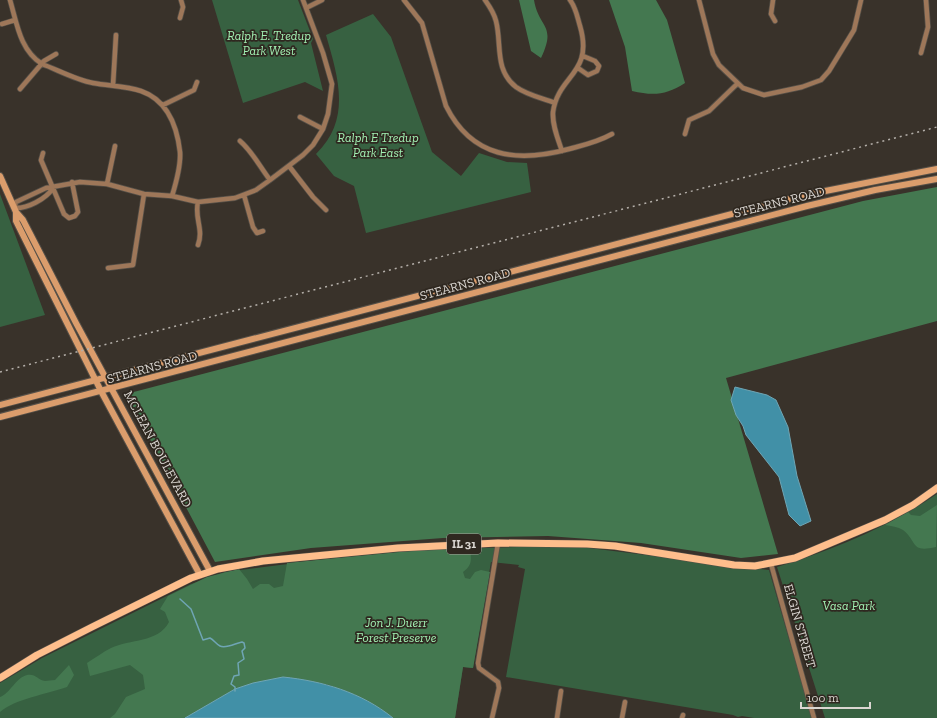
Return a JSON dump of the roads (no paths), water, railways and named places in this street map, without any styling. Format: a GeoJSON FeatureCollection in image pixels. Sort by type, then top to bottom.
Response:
{"type":"FeatureCollection","features":[{"type":"Feature","properties":{"kind":"main road","name":"STEARNS ROAD"},"geometry":{"type":"LineString","coordinates":[[0,405],[805,195],[937,169]]}},
{"type":"Feature","properties":{"kind":"main road","name":"MCLEAN BOULEVARD"},"geometry":{"type":"LineString","coordinates":[[0,176],[15,210],[23,220],[72,316],[107,378],[210,571]]}},
{"type":"Feature","properties":{"kind":"main road","name":"STEARNS ROAD"},"geometry":{"type":"LineString","coordinates":[[0,418],[807,206],[875,190],[937,178]]}},
{"type":"Feature","properties":{"kind":"main road","name":"MCLEAN BOULEVARD"},"geometry":{"type":"LineString","coordinates":[[15,210],[16,221],[101,391],[200,575]]}},
{"type":"Feature","properties":{"kind":"main road","name":"IL 31"},"geometry":{"type":"LineString","coordinates":[[0,678],[38,655],[92,627],[210,571],[263,561],[398,548],[498,543],[594,544],[734,565],[771,564],[795,558],[885,520],[913,505],[937,488]]}},
{"type":"Feature","properties":{"kind":"street"},"geometry":{"type":"LineString","coordinates":[[10,0],[24,47],[35,60],[92,83],[113,85],[141,91],[155,98],[163,105],[175,130],[180,153],[177,178],[172,196]]}},
{"type":"Feature","properties":{"kind":"street"},"geometry":{"type":"LineString","coordinates":[[180,18],[183,7],[181,0]]}},
{"type":"Feature","properties":{"kind":"street"},"geometry":{"type":"LineString","coordinates":[[53,188],[49,194],[15,210],[16,202],[46,188],[53,188],[72,182],[86,181],[107,184],[144,194],[172,196],[198,202],[219,201],[244,195],[290,166],[313,145],[323,129],[328,114],[332,84],[323,53],[303,0]]}},
{"type":"Feature","properties":{"kind":"street"},"geometry":{"type":"LineString","coordinates":[[306,8],[322,0]]}},
{"type":"Feature","properties":{"kind":"street"},"geometry":{"type":"LineString","coordinates":[[404,0],[422,23],[446,106],[452,118],[470,138],[484,148],[515,156],[547,155],[599,142],[612,134]]}},
{"type":"Feature","properties":{"kind":"street"},"geometry":{"type":"LineString","coordinates":[[485,0],[492,10],[497,22],[500,60],[506,77],[515,86],[526,93],[555,103]]}},
{"type":"Feature","properties":{"kind":"street"},"geometry":{"type":"LineString","coordinates":[[562,151],[554,124],[553,113],[555,103],[578,68],[583,56],[584,39],[574,6],[570,0]]}},
{"type":"Feature","properties":{"kind":"street"},"geometry":{"type":"LineString","coordinates":[[699,0],[713,54],[722,68],[737,84],[749,91],[764,95],[802,88],[821,80],[829,71],[854,30],[860,0]]}},
{"type":"Feature","properties":{"kind":"street"},"geometry":{"type":"LineString","coordinates":[[773,0],[771,14],[775,21]]}},
{"type":"Feature","properties":{"kind":"street"},"geometry":{"type":"LineString","coordinates":[[921,53],[928,28],[926,0]]}},
{"type":"Feature","properties":{"kind":"street"},"geometry":{"type":"LineString","coordinates":[[2,24],[16,20]]}},
{"type":"Feature","properties":{"kind":"street"},"geometry":{"type":"LineString","coordinates":[[113,85],[116,35]]}},
{"type":"Feature","properties":{"kind":"street"},"geometry":{"type":"LineString","coordinates":[[20,89],[42,64],[56,54]]}},
{"type":"Feature","properties":{"kind":"street"},"geometry":{"type":"LineString","coordinates":[[578,68],[588,75],[598,71],[599,66],[595,61],[583,56]]}},
{"type":"Feature","properties":{"kind":"street"},"geometry":{"type":"LineString","coordinates":[[163,105],[194,90],[197,82]]}},
{"type":"Feature","properties":{"kind":"street"},"geometry":{"type":"LineString","coordinates":[[685,134],[689,120],[709,111],[737,84]]}},
{"type":"Feature","properties":{"kind":"street"},"geometry":{"type":"LineString","coordinates":[[300,117],[323,129]]}},
{"type":"Feature","properties":{"kind":"street"},"geometry":{"type":"LineString","coordinates":[[240,141],[249,148],[251,155],[270,180]]}},
{"type":"Feature","properties":{"kind":"street"},"geometry":{"type":"LineString","coordinates":[[107,184],[115,146]]}},
{"type":"Feature","properties":{"kind":"street"},"geometry":{"type":"LineString","coordinates":[[43,154],[41,160],[66,217],[70,218],[77,214],[78,209],[72,182]]}},
{"type":"Feature","properties":{"kind":"street"},"geometry":{"type":"LineString","coordinates":[[290,166],[313,197],[326,210]]}},
{"type":"Feature","properties":{"kind":"street"},"geometry":{"type":"LineString","coordinates":[[108,268],[133,265],[144,194]]}},
{"type":"Feature","properties":{"kind":"street"},"geometry":{"type":"LineString","coordinates":[[244,195],[253,227],[257,233],[263,230]]}},
{"type":"Feature","properties":{"kind":"street"},"geometry":{"type":"LineString","coordinates":[[198,202],[197,214],[201,234],[198,245]]}},
{"type":"Feature","properties":{"kind":"street"},"geometry":{"type":"LineString","coordinates":[[492,718],[498,682],[479,668],[478,663],[498,543]]}},
{"type":"Feature","properties":{"kind":"street","name":"ELGIN STREET"},"geometry":{"type":"LineString","coordinates":[[771,564],[814,718]]}},
{"type":"Feature","properties":{"kind":"street"},"geometry":{"type":"LineString","coordinates":[[557,718],[561,691]]}},
{"type":"Feature","properties":{"kind":"street"},"geometry":{"type":"LineString","coordinates":[[622,718],[625,702]]}},
{"type":"Feature","properties":{"kind":"water"},"geometry":{"type":"Polygon","coordinates":[[[735,387],[767,395],[776,400],[788,427],[797,476],[811,521],[800,526],[789,515],[779,477],[746,435],[743,426],[736,415],[731,400],[735,387]]]}},
{"type":"Feature","properties":{"kind":"water"},"geometry":{"type":"Polygon","coordinates":[[[283,677],[312,681],[341,689],[368,701],[393,718],[185,718],[235,689],[253,683],[283,677]]]}},
{"type":"Feature","properties":{"kind":"waterway"},"geometry":{"type":"LineString","coordinates":[[180,599],[191,609],[203,640],[210,638],[222,647],[242,642],[244,643],[245,648],[242,651],[244,659],[238,663],[239,675],[234,676],[231,684],[235,687],[235,691]]}},
{"type":"Feature","properties":{"kind":"railway"},"geometry":{"type":"LineString","coordinates":[[0,372],[937,127]]}},
{"type":"Feature","properties":{"kind":"park label","name":"Ralph E. Tredup Park West"},"geometry":{"type":"Point","coordinates":[269,42]}},
{"type":"Feature","properties":{"kind":"park label","name":"Ralph E Tredup Park East"},"geometry":{"type":"Point","coordinates":[378,144]}},
{"type":"Feature","properties":{"kind":"park label","name":"Vasa Park"},"geometry":{"type":"Point","coordinates":[849,605]}},
{"type":"Feature","properties":{"kind":"park label","name":"Jon J. Duerr Forest Preserve"},"geometry":{"type":"Point","coordinates":[396,630]}}]}
